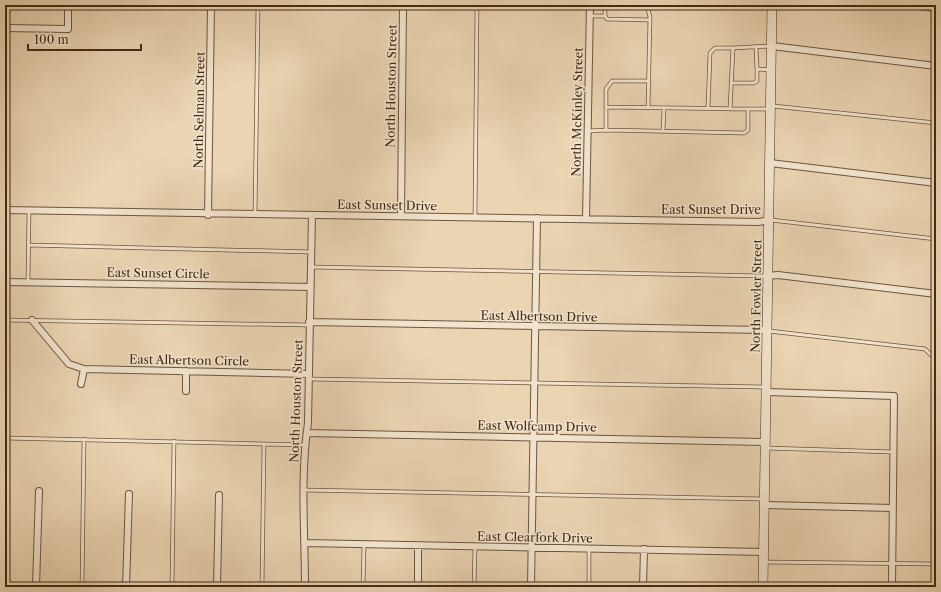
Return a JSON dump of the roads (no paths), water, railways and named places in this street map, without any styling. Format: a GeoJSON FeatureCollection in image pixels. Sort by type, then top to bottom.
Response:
{"type":"FeatureCollection","features":[{"type":"Feature","properties":{"kind":"street"},"geometry":{"type":"LineString","coordinates":[[5,28],[68,29],[68,5]]}},
{"type":"Feature","properties":{"kind":"street","name":"North Selman Street"},"geometry":{"type":"LineString","coordinates":[[208,215],[212,5]]}},
{"type":"Feature","properties":{"kind":"street","name":"North Houston Street"},"geometry":{"type":"LineString","coordinates":[[401,216],[403,5]]}},
{"type":"Feature","properties":{"kind":"street","name":"North McKinley Street"},"geometry":{"type":"LineString","coordinates":[[586,219],[590,5]]}},
{"type":"Feature","properties":{"kind":"street","name":"North Fowler Street"},"geometry":{"type":"LineString","coordinates":[[763,587],[772,5]]}},
{"type":"Feature","properties":{"kind":"street"},"geometry":{"type":"LineString","coordinates":[[772,46],[936,66]]}},
{"type":"Feature","properties":{"kind":"street"},"geometry":{"type":"LineString","coordinates":[[770,163],[936,183]]}},
{"type":"Feature","properties":{"kind":"street","name":"East Sunset Drive"},"geometry":{"type":"LineString","coordinates":[[5,210],[208,215],[401,216],[760,222],[769,220]]}},
{"type":"Feature","properties":{"kind":"street","name":"North Houston Street"},"geometry":{"type":"LineString","coordinates":[[305,587],[304,490],[309,376],[312,215]]}},
{"type":"Feature","properties":{"kind":"street"},"geometry":{"type":"LineString","coordinates":[[531,587],[537,218]]}},
{"type":"Feature","properties":{"kind":"street"},"geometry":{"type":"LineString","coordinates":[[767,276],[936,294]]}},
{"type":"Feature","properties":{"kind":"street","name":"East Sunset Circle"},"geometry":{"type":"LineString","coordinates":[[5,282],[310,287]]}},
{"type":"Feature","properties":{"kind":"street"},"geometry":{"type":"LineString","coordinates":[[32,320],[69,364],[84,369],[81,384]]}},
{"type":"Feature","properties":{"kind":"street","name":"East Albertson Drive"},"geometry":{"type":"LineString","coordinates":[[309,323],[768,330]]}},
{"type":"Feature","properties":{"kind":"street","name":"East Albertson Circle"},"geometry":{"type":"LineString","coordinates":[[84,369],[309,376]]}},
{"type":"Feature","properties":{"kind":"street"},"geometry":{"type":"LineString","coordinates":[[186,371],[186,391]]}},
{"type":"Feature","properties":{"kind":"street"},"geometry":{"type":"LineString","coordinates":[[767,389],[894,396],[892,587]]}},
{"type":"Feature","properties":{"kind":"street","name":"East Wolfcamp Drive"},"geometry":{"type":"LineString","coordinates":[[307,433],[534,437],[766,445]]}},
{"type":"Feature","properties":{"kind":"street"},"geometry":{"type":"LineString","coordinates":[[36,587],[39,492]]}},
{"type":"Feature","properties":{"kind":"street"},"geometry":{"type":"LineString","coordinates":[[126,587],[128,494]]}},
{"type":"Feature","properties":{"kind":"street"},"geometry":{"type":"LineString","coordinates":[[217,587],[219,495]]}},
{"type":"Feature","properties":{"kind":"street"},"geometry":{"type":"LineString","coordinates":[[765,502],[894,508]]}},
{"type":"Feature","properties":{"kind":"street","name":"East Clearfork Drive"},"geometry":{"type":"LineString","coordinates":[[305,543],[764,552]]}},
{"type":"Feature","properties":{"kind":"street"},"geometry":{"type":"LineString","coordinates":[[418,546],[418,587]]}},
{"type":"Feature","properties":{"kind":"street"},"geometry":{"type":"LineString","coordinates":[[643,587],[644,550]]}},
{"type":"Feature","properties":{"kind":"lane"},"geometry":{"type":"LineString","coordinates":[[255,215],[258,5]]}},
{"type":"Feature","properties":{"kind":"lane"},"geometry":{"type":"LineString","coordinates":[[474,217],[477,5]]}},
{"type":"Feature","properties":{"kind":"lane"},"geometry":{"type":"LineString","coordinates":[[605,16],[606,5]]}},
{"type":"Feature","properties":{"kind":"lane"},"geometry":{"type":"LineString","coordinates":[[647,5],[650,20],[648,108]]}},
{"type":"Feature","properties":{"kind":"lane"},"geometry":{"type":"LineString","coordinates":[[895,5],[936,10]]}},
{"type":"Feature","properties":{"kind":"lane"},"geometry":{"type":"LineString","coordinates":[[590,16],[605,16],[607,19],[650,20]]}},
{"type":"Feature","properties":{"kind":"lane"},"geometry":{"type":"LineString","coordinates":[[708,108],[710,53],[715,48],[772,46]]}},
{"type":"Feature","properties":{"kind":"lane"},"geometry":{"type":"LineString","coordinates":[[731,83],[756,83],[756,47]]}},
{"type":"Feature","properties":{"kind":"lane"},"geometry":{"type":"LineString","coordinates":[[730,109],[733,48]]}},
{"type":"Feature","properties":{"kind":"lane"},"geometry":{"type":"LineString","coordinates":[[757,69],[771,70]]}},
{"type":"Feature","properties":{"kind":"lane"},"geometry":{"type":"LineString","coordinates":[[606,130],[606,89],[612,81],[649,81]]}},
{"type":"Feature","properties":{"kind":"lane"},"geometry":{"type":"LineString","coordinates":[[606,107],[730,109],[771,108],[936,123]]}},
{"type":"Feature","properties":{"kind":"lane"},"geometry":{"type":"LineString","coordinates":[[663,131],[664,108]]}},
{"type":"Feature","properties":{"kind":"lane"},"geometry":{"type":"LineString","coordinates":[[588,131],[747,132],[748,109]]}},
{"type":"Feature","properties":{"kind":"lane"},"geometry":{"type":"LineString","coordinates":[[28,282],[29,211]]}},
{"type":"Feature","properties":{"kind":"lane"},"geometry":{"type":"LineString","coordinates":[[769,220],[936,239]]}},
{"type":"Feature","properties":{"kind":"lane"},"geometry":{"type":"LineString","coordinates":[[29,245],[311,252]]}},
{"type":"Feature","properties":{"kind":"lane"},"geometry":{"type":"LineString","coordinates":[[310,267],[767,276]]}},
{"type":"Feature","properties":{"kind":"lane"},"geometry":{"type":"LineString","coordinates":[[5,320],[309,323]]}},
{"type":"Feature","properties":{"kind":"lane"},"geometry":{"type":"LineString","coordinates":[[768,330],[926,349],[936,360]]}},
{"type":"Feature","properties":{"kind":"lane"},"geometry":{"type":"LineString","coordinates":[[309,376],[767,389]]}},
{"type":"Feature","properties":{"kind":"lane"},"geometry":{"type":"LineString","coordinates":[[5,438],[305,445]]}},
{"type":"Feature","properties":{"kind":"lane"},"geometry":{"type":"LineString","coordinates":[[82,587],[84,439]]}},
{"type":"Feature","properties":{"kind":"lane"},"geometry":{"type":"LineString","coordinates":[[172,587],[174,442]]}},
{"type":"Feature","properties":{"kind":"lane"},"geometry":{"type":"LineString","coordinates":[[262,587],[264,444]]}},
{"type":"Feature","properties":{"kind":"lane"},"geometry":{"type":"LineString","coordinates":[[766,445],[893,452]]}},
{"type":"Feature","properties":{"kind":"lane"},"geometry":{"type":"LineString","coordinates":[[304,490],[533,493],[765,502]]}},
{"type":"Feature","properties":{"kind":"lane"},"geometry":{"type":"LineString","coordinates":[[363,587],[364,545]]}},
{"type":"Feature","properties":{"kind":"lane"},"geometry":{"type":"LineString","coordinates":[[474,587],[476,547]]}},
{"type":"Feature","properties":{"kind":"lane"},"geometry":{"type":"LineString","coordinates":[[588,587],[589,548]]}},
{"type":"Feature","properties":{"kind":"lane"},"geometry":{"type":"LineString","coordinates":[[764,562],[936,564]]}}]}
